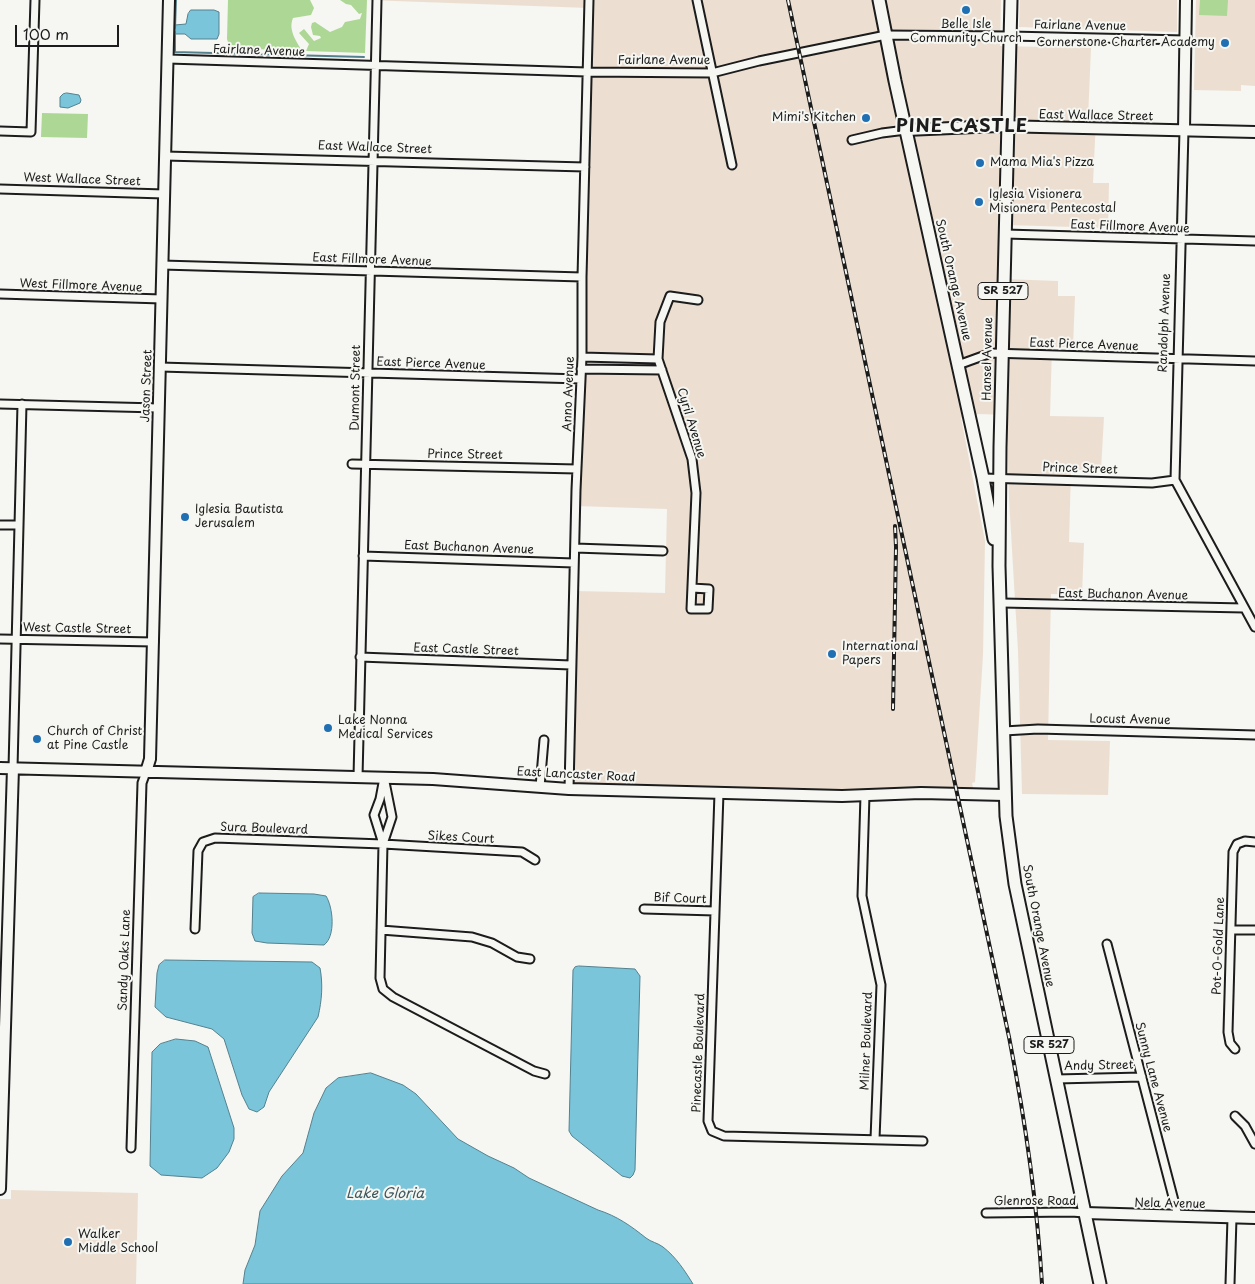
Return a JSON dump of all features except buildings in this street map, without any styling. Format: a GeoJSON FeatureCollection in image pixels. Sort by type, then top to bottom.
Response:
{"type":"FeatureCollection","features":[{"type":"Feature","properties":{"kind":"main road","name":"South Orange Avenue"},"geometry":{"type":"LineString","coordinates":[[879,0],[983,478],[999,566]]}},
{"type":"Feature","properties":{"kind":"main road","name":"Hansel Avenue"},"geometry":{"type":"LineString","coordinates":[[1000,479],[1011,0]]}},
{"type":"Feature","properties":{"kind":"main road","name":"South Orange Avenue"},"geometry":{"type":"LineString","coordinates":[[1000,479],[999,566],[1002,604],[1005,795],[1009,842],[1015,884],[1100,1284]]}},
{"type":"Feature","properties":{"kind":"street"},"geometry":{"type":"LineString","coordinates":[[0,131],[31,132],[35,0]]}},
{"type":"Feature","properties":{"kind":"street","name":"Jason Street"},"geometry":{"type":"LineString","coordinates":[[146,772],[150,759],[154,642],[169,0]]}},
{"type":"Feature","properties":{"kind":"street","name":"Dumont Street"},"geometry":{"type":"LineString","coordinates":[[358,777],[377,0]]}},
{"type":"Feature","properties":{"kind":"street","name":"Anno Avenue"},"geometry":{"type":"LineString","coordinates":[[569,789],[574,563],[582,368],[582,277],[589,0]]}},
{"type":"Feature","properties":{"kind":"street"},"geometry":{"type":"LineString","coordinates":[[697,0],[732,165]]}},
{"type":"Feature","properties":{"kind":"street","name":"Randolph Avenue"},"geometry":{"type":"LineString","coordinates":[[1186,0],[1174,472],[1178,489],[1255,627]]}},
{"type":"Feature","properties":{"kind":"street","name":"Fairlane Avenue"},"geometry":{"type":"LineString","coordinates":[[168,60],[587,72],[712,73],[886,35],[1185,40]]}},
{"type":"Feature","properties":{"kind":"street","name":"East Wallace Street"},"geometry":{"type":"LineString","coordinates":[[906,130],[962,126],[1008,126],[1255,132]]}},
{"type":"Feature","properties":{"kind":"street"},"geometry":{"type":"LineString","coordinates":[[852,140],[906,130]]}},
{"type":"Feature","properties":{"kind":"street","name":"East Wallace Street"},"geometry":{"type":"LineString","coordinates":[[165,156],[585,167]]}},
{"type":"Feature","properties":{"kind":"street","name":"West Wallace Street"},"geometry":{"type":"LineString","coordinates":[[0,189],[164,194]]}},
{"type":"Feature","properties":{"kind":"street","name":"East Fillmore Avenue"},"geometry":{"type":"LineString","coordinates":[[1005,234],[1255,241]]}},
{"type":"Feature","properties":{"kind":"street","name":"East Fillmore Avenue"},"geometry":{"type":"LineString","coordinates":[[162,265],[582,277]]}},
{"type":"Feature","properties":{"kind":"street","name":"West Fillmore Avenue"},"geometry":{"type":"LineString","coordinates":[[0,294],[162,299]]}},
{"type":"Feature","properties":{"kind":"street","name":"Cyril Avenue"},"geometry":{"type":"LineString","coordinates":[[692,588],[696,493],[692,459],[658,359],[660,322],[670,296],[698,300]]}},
{"type":"Feature","properties":{"kind":"street","name":"East Pierce Avenue"},"geometry":{"type":"LineString","coordinates":[[958,365],[991,353],[1255,361]]}},
{"type":"Feature","properties":{"kind":"street"},"geometry":{"type":"LineString","coordinates":[[582,357],[658,359]]}},
{"type":"Feature","properties":{"kind":"street"},"geometry":{"type":"LineString","coordinates":[[596,357],[597,369]]}},
{"type":"Feature","properties":{"kind":"street","name":"East Pierce Avenue"},"geometry":{"type":"LineString","coordinates":[[160,367],[581,379]]}},
{"type":"Feature","properties":{"kind":"street"},"geometry":{"type":"LineString","coordinates":[[582,368],[662,370]]}},
{"type":"Feature","properties":{"kind":"street"},"geometry":{"type":"LineString","coordinates":[[0,404],[158,408]]}},
{"type":"Feature","properties":{"kind":"street"},"geometry":{"type":"LineString","coordinates":[[0,1189],[17,639],[22,404]]}},
{"type":"Feature","properties":{"kind":"street","name":"Prince Street"},"geometry":{"type":"LineString","coordinates":[[352,464],[577,469]]}},
{"type":"Feature","properties":{"kind":"street","name":"Prince Street"},"geometry":{"type":"LineString","coordinates":[[983,478],[1152,483],[1175,480]]}},
{"type":"Feature","properties":{"kind":"street"},"geometry":{"type":"LineString","coordinates":[[0,525],[19,525]]}},
{"type":"Feature","properties":{"kind":"street"},"geometry":{"type":"LineString","coordinates":[[575,548],[663,551]]}},
{"type":"Feature","properties":{"kind":"street","name":"East Buchanon Avenue"},"geometry":{"type":"LineString","coordinates":[[363,556],[574,563]]}},
{"type":"Feature","properties":{"kind":"street","name":"East Buchanon Avenue"},"geometry":{"type":"LineString","coordinates":[[1002,604],[1244,608]]}},
{"type":"Feature","properties":{"kind":"street","name":"West Castle Street"},"geometry":{"type":"LineString","coordinates":[[0,639],[154,642]]}},
{"type":"Feature","properties":{"kind":"street","name":"East Castle Street"},"geometry":{"type":"LineString","coordinates":[[360,657],[571,665]]}},
{"type":"Feature","properties":{"kind":"street","name":"Locust Avenue"},"geometry":{"type":"LineString","coordinates":[[1004,730],[1038,729],[1255,735]]}},
{"type":"Feature","properties":{"kind":"street"},"geometry":{"type":"LineString","coordinates":[[540,787],[544,740]]}},
{"type":"Feature","properties":{"kind":"street","name":"East Lancaster Road"},"geometry":{"type":"LineString","coordinates":[[0,768],[384,777],[569,789],[842,796],[921,793],[1005,795]]}},
{"type":"Feature","properties":{"kind":"street","name":"Sandy Oaks Lane"},"geometry":{"type":"LineString","coordinates":[[131,1148],[142,783],[146,772]]}},
{"type":"Feature","properties":{"kind":"street"},"geometry":{"type":"LineString","coordinates":[[383,844],[374,812],[380,798],[384,777]]}},
{"type":"Feature","properties":{"kind":"street"},"geometry":{"type":"LineString","coordinates":[[384,777],[392,813],[383,844],[380,978],[387,993],[534,1071],[546,1074]]}},
{"type":"Feature","properties":{"kind":"street","name":"Pinecastle Boulevard"},"geometry":{"type":"LineString","coordinates":[[718,793],[708,1121],[712,1131],[724,1136],[923,1141]]}},
{"type":"Feature","properties":{"kind":"street","name":"Milner Boulevard"},"geometry":{"type":"LineString","coordinates":[[865,795],[862,896],[881,985],[875,1139]]}},
{"type":"Feature","properties":{"kind":"street"},"geometry":{"type":"LineString","coordinates":[[376,824],[390,824]]}},
{"type":"Feature","properties":{"kind":"street","name":"Sura Boulevard"},"geometry":{"type":"LineString","coordinates":[[195,929],[198,850],[203,842],[208,839],[383,844]]}},
{"type":"Feature","properties":{"kind":"street","name":"Pot-O-Gold Lane"},"geometry":{"type":"LineString","coordinates":[[1235,1048],[1230,1043],[1228,1032],[1234,852],[1237,844],[1245,841],[1255,842]]}},
{"type":"Feature","properties":{"kind":"street","name":"Sikes Court"},"geometry":{"type":"LineString","coordinates":[[383,844],[522,852],[535,860]]}},
{"type":"Feature","properties":{"kind":"street","name":"Bif Court"},"geometry":{"type":"LineString","coordinates":[[644,908],[715,911]]}},
{"type":"Feature","properties":{"kind":"street"},"geometry":{"type":"LineString","coordinates":[[381,930],[472,937],[492,943],[517,957],[530,959]]}},
{"type":"Feature","properties":{"kind":"street"},"geometry":{"type":"LineString","coordinates":[[1231,930],[1255,930]]}},
{"type":"Feature","properties":{"kind":"street","name":"Sunny Lane Avenue"},"geometry":{"type":"LineString","coordinates":[[1107,944],[1178,1216]]}},
{"type":"Feature","properties":{"kind":"street","name":"Andy Street"},"geometry":{"type":"LineString","coordinates":[[1056,1078],[1142,1077]]}},
{"type":"Feature","properties":{"kind":"street"},"geometry":{"type":"LineString","coordinates":[[1235,1116],[1245,1126],[1255,1144]]}},
{"type":"Feature","properties":{"kind":"street","name":"Glenrose Road"},"geometry":{"type":"LineString","coordinates":[[986,1213],[1085,1213]]}},
{"type":"Feature","properties":{"kind":"street","name":"Nela Avenue"},"geometry":{"type":"LineString","coordinates":[[1085,1213],[1255,1218]]}},
{"type":"Feature","properties":{"kind":"street"},"geometry":{"type":"LineString","coordinates":[[1230,1284],[1232,1218]]}},
{"type":"Feature","properties":{"kind":"shaded area"},"geometry":{"type":"Polygon","coordinates":[[[367,0],[1001,0],[1000,46],[1091,48],[1088,119],[1096,119],[1093,183],[1109,183],[1108,228],[1006,225],[1004,279],[1058,281],[1058,296],[1075,296],[1073,347],[1052,347],[1050,416],[1104,417],[1101,470],[1071,470],[1069,542],[1084,543],[1082,595],[1051,594],[1048,740],[1110,741],[1108,795],[1022,794],[1018,651],[1009,499],[1007,415],[979,414],[961,418],[985,541],[983,655],[975,782],[972,783],[974,793],[570,783],[575,591],[665,593],[667,509],[577,506],[589,8],[367,0]]]}},
{"type":"Feature","properties":{"kind":"shaded area","name":"Cornerstone Charter Academy"},"geometry":{"type":"Polygon","coordinates":[[[1020,0],[1177,0],[1177,32],[1019,27],[1020,0]]]}},
{"type":"Feature","properties":{"kind":"shaded area","name":"Cornerstone Charter Academy"},"geometry":{"type":"Polygon","coordinates":[[[1196,0],[1255,0],[1255,86],[1241,85],[1241,91],[1194,90],[1196,0]]]}},
{"type":"Feature","properties":{"kind":"shaded area","name":"Walker Middle School"},"geometry":{"type":"Polygon","coordinates":[[[11,1190],[138,1193],[136,1284],[0,1284],[0,1199],[11,1199],[11,1190]]]}},
{"type":"Feature","properties":{"kind":"green space"},"geometry":{"type":"Polygon","coordinates":[[[228,0],[310,0],[314,8],[311,15],[293,18],[291,27],[293,35],[302,51],[230,48],[227,39],[228,0]]]}},
{"type":"Feature","properties":{"kind":"green space"},"geometry":{"type":"Polygon","coordinates":[[[340,0],[367,0],[365,53],[306,51],[309,44],[299,33],[304,29],[314,41],[321,38],[320,36],[313,35],[312,23],[315,22],[330,32],[342,27],[345,22],[360,19],[362,13],[359,14],[351,5],[340,0]]]}},
{"type":"Feature","properties":{"kind":"green space"},"geometry":{"type":"Polygon","coordinates":[[[1200,0],[1228,0],[1227,16],[1199,15],[1200,0]]]}},
{"type":"Feature","properties":{"kind":"green space"},"geometry":{"type":"Polygon","coordinates":[[[42,113],[88,114],[87,138],[41,137],[42,113]]]}},
{"type":"Feature","properties":{"kind":"water"},"geometry":{"type":"Polygon","coordinates":[[[191,10],[214,10],[219,12],[219,34],[217,39],[191,39],[185,34],[175,34],[175,25],[186,24],[191,10]]]}},
{"type":"Feature","properties":{"kind":"water"},"geometry":{"type":"Polygon","coordinates":[[[67,93],[79,95],[80,103],[68,108],[60,107],[60,97],[67,93]]]}},
{"type":"Feature","properties":{"kind":"water"},"geometry":{"type":"Polygon","coordinates":[[[259,893],[326,896],[332,914],[332,928],[328,941],[324,945],[255,941],[252,933],[253,897],[259,893]]]}},
{"type":"Feature","properties":{"kind":"water"},"geometry":{"type":"Polygon","coordinates":[[[165,960],[312,962],[320,968],[322,992],[318,1017],[269,1092],[264,1107],[257,1112],[249,1109],[242,1095],[224,1039],[212,1029],[166,1017],[155,1007],[157,973],[159,965],[165,960]]]}},
{"type":"Feature","properties":{"kind":"water"},"geometry":{"type":"Polygon","coordinates":[[[579,966],[635,969],[640,976],[635,1170],[630,1178],[622,1176],[572,1136],[569,1131],[573,970],[579,966]]]}},
{"type":"Feature","properties":{"kind":"water"},"geometry":{"type":"Polygon","coordinates":[[[176,1039],[195,1041],[208,1047],[234,1128],[234,1139],[229,1152],[217,1168],[202,1178],[161,1175],[150,1166],[152,1052],[160,1044],[176,1039]]]}},
{"type":"Feature","properties":{"kind":"water","name":"Lake Gloria"},"geometry":{"type":"Polygon","coordinates":[[[371,1073],[403,1085],[416,1094],[458,1139],[514,1168],[529,1178],[618,1218],[629,1225],[668,1251],[693,1284],[243,1284],[245,1270],[255,1245],[260,1211],[282,1176],[303,1153],[314,1113],[326,1088],[338,1078],[371,1073]]]}},
{"type":"Feature","properties":{"kind":"waterway"},"geometry":{"type":"LineString","coordinates":[[175,28],[176,0]]}},
{"type":"Feature","properties":{"kind":"waterway"},"geometry":{"type":"LineString","coordinates":[[175,32],[175,52],[364,57]]}},
{"type":"Feature","properties":{"kind":"railway"},"geometry":{"type":"LineString","coordinates":[[788,0],[1009,1037],[1030,1160],[1042,1284]]}},
{"type":"Feature","properties":{"kind":"railway"},"geometry":{"type":"LineString","coordinates":[[893,709],[895,526]]}},
{"type":"Feature","properties":{"kind":"place","name":"Belle Isle Community Church"},"geometry":{"type":"Point","coordinates":[966,10]}},
{"type":"Feature","properties":{"kind":"place","name":"Cornerstone Charter Academy"},"geometry":{"type":"Point","coordinates":[1225,43]}},
{"type":"Feature","properties":{"kind":"place","name":"Mimi's Kitchen"},"geometry":{"type":"Point","coordinates":[866,118]}},
{"type":"Feature","properties":{"kind":"place","name":"Mama Mia's Pizza"},"geometry":{"type":"Point","coordinates":[980,163]}},
{"type":"Feature","properties":{"kind":"place","name":"Iglesia Visionera Misionera Pentecostal"},"geometry":{"type":"Point","coordinates":[979,202]}},
{"type":"Feature","properties":{"kind":"place","name":"Iglesia Bautista Jerusalem"},"geometry":{"type":"Point","coordinates":[185,517]}},
{"type":"Feature","properties":{"kind":"place","name":"International Papers"},"geometry":{"type":"Point","coordinates":[832,654]}},
{"type":"Feature","properties":{"kind":"place","name":"Lake Nonna Medical Services"},"geometry":{"type":"Point","coordinates":[328,728]}},
{"type":"Feature","properties":{"kind":"place","name":"Church of Christ at Pine Castle"},"geometry":{"type":"Point","coordinates":[37,739]}},
{"type":"Feature","properties":{"kind":"place","name":"Walker Middle School"},"geometry":{"type":"Point","coordinates":[68,1242]}},
{"type":"Feature","properties":{"kind":"district","name":"PINE CASTLE"},"geometry":{"type":"Point","coordinates":[962,127]}}]}
